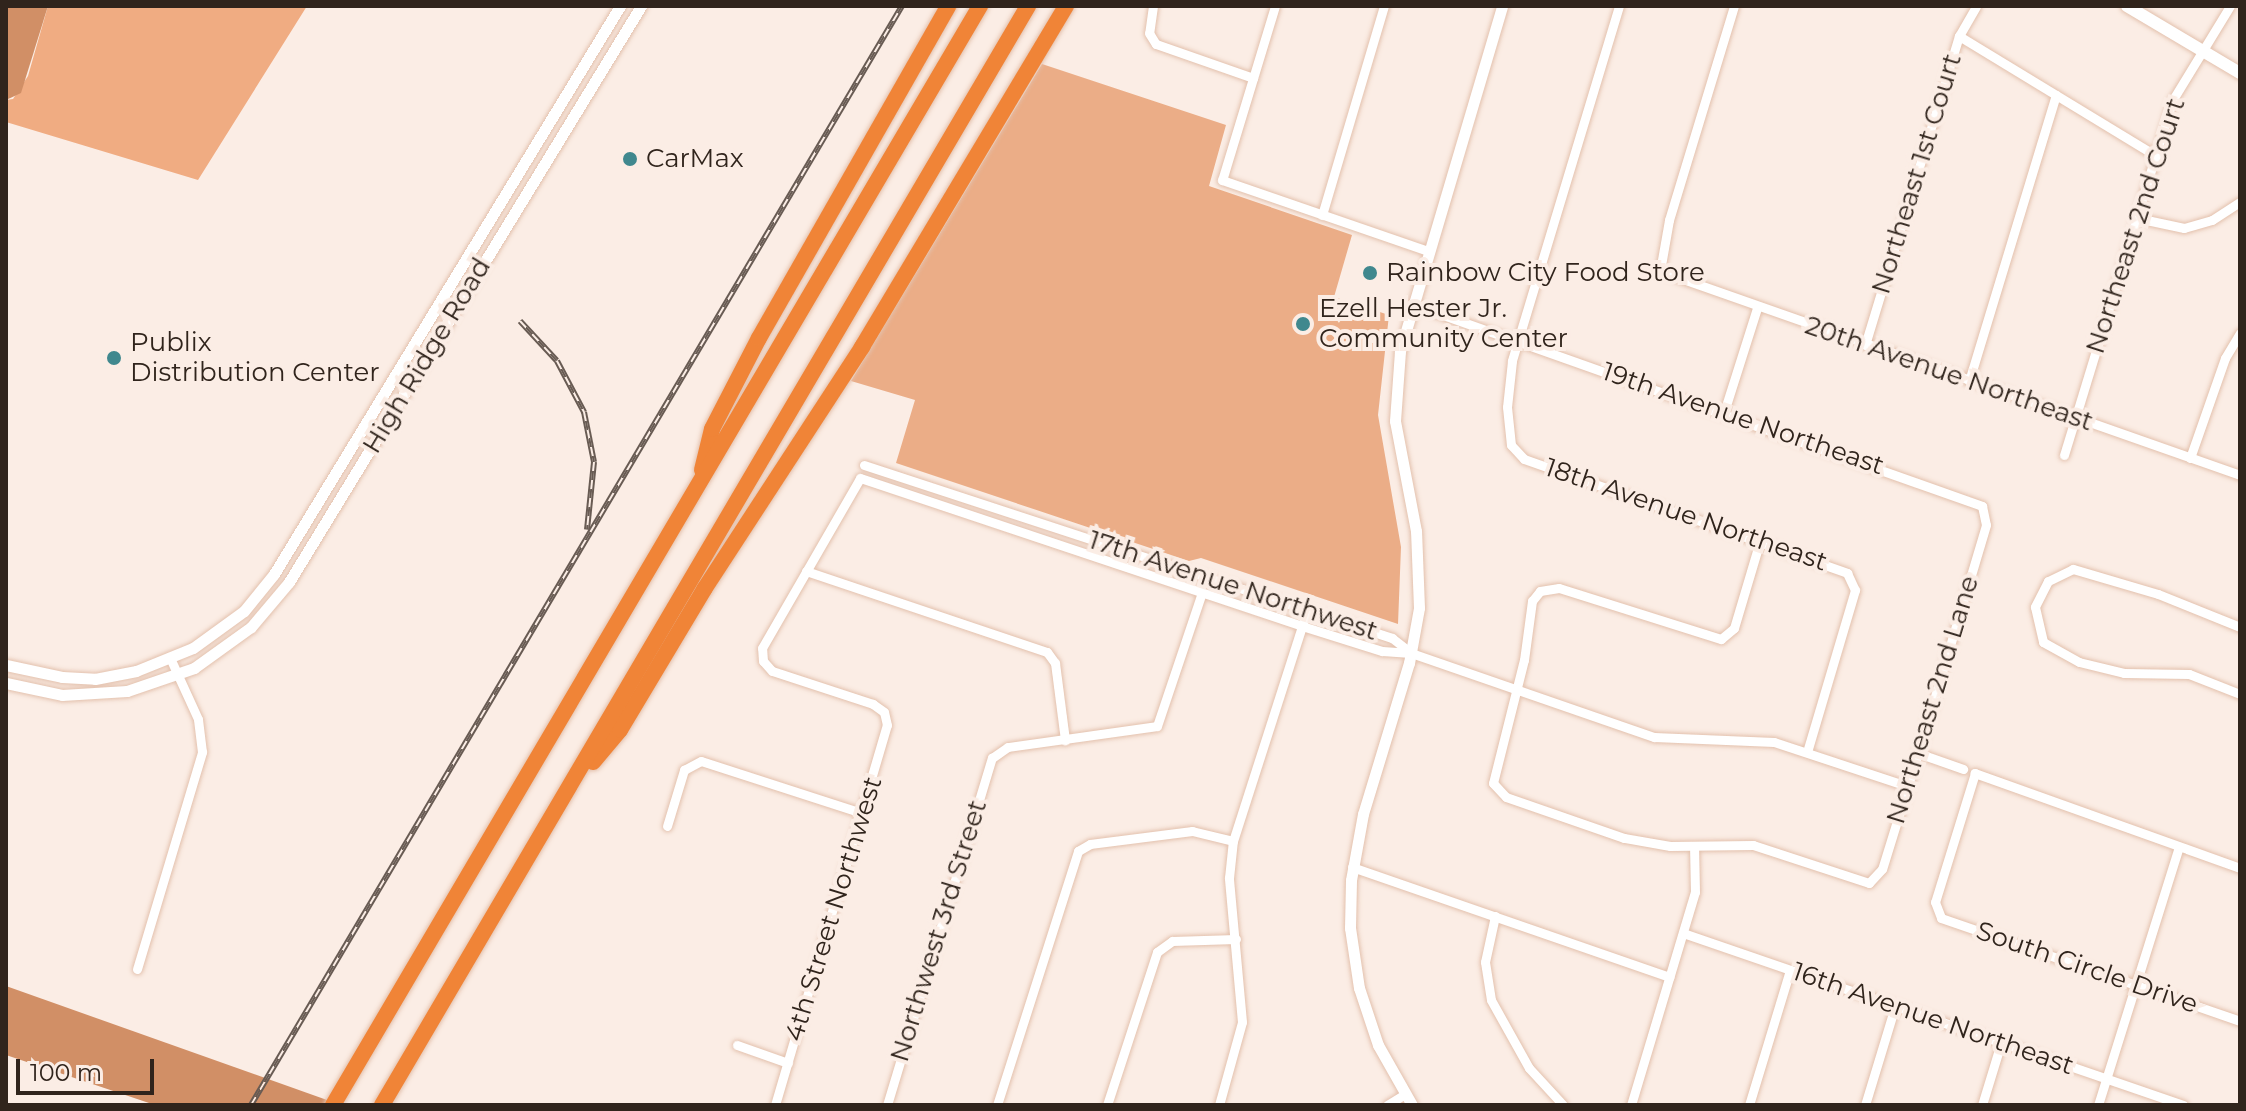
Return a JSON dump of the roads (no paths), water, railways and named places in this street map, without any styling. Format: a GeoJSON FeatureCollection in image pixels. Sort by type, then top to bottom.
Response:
{"type":"FeatureCollection","features":[{"type":"Feature","properties":{"kind":"highway"},"geometry":{"type":"LineString","coordinates":[[698,489],[712,429],[759,338],[948,6]]}},
{"type":"Feature","properties":{"kind":"highway"},"geometry":{"type":"LineString","coordinates":[[333,1105],[980,6]]}},
{"type":"Feature","properties":{"kind":"highway"},"geometry":{"type":"LineString","coordinates":[[385,1099],[1028,6]]}},
{"type":"Feature","properties":{"kind":"highway"},"geometry":{"type":"LineString","coordinates":[[563,797],[620,730],[705,588],[882,316],[1066,6]]}},
{"type":"Feature","properties":{"kind":"main road"},"geometry":{"type":"LineString","coordinates":[[2127,6],[2240,73]]}},
{"type":"Feature","properties":{"kind":"street","name":"High Ridge Road"},"geometry":{"type":"LineString","coordinates":[[6,683],[79,696],[127,691],[179,675],[236,641],[270,607],[384,427],[641,6]]}},
{"type":"Feature","properties":{"kind":"street"},"geometry":{"type":"LineString","coordinates":[[1153,6],[1152,39],[1253,78]]}},
{"type":"Feature","properties":{"kind":"street"},"geometry":{"type":"LineString","coordinates":[[1275,6],[1222,180],[1428,251]]}},
{"type":"Feature","properties":{"kind":"street"},"geometry":{"type":"LineString","coordinates":[[1322,215],[1384,6]]}},
{"type":"Feature","properties":{"kind":"street"},"geometry":{"type":"LineString","coordinates":[[1387,1105],[1408,1100],[1378,1045],[1359,988],[1350,928],[1352,867],[1411,653],[1419,557],[1397,447],[1395,402],[1412,304],[1502,6]]}},
{"type":"Feature","properties":{"kind":"street"},"geometry":{"type":"LineString","coordinates":[[1517,341],[1619,6]]}},
{"type":"Feature","properties":{"kind":"street","name":"20th Avenue Northeast"},"geometry":{"type":"LineString","coordinates":[[1734,6],[1669,220],[1660,271],[1757,308],[2240,475]]}},
{"type":"Feature","properties":{"kind":"street","name":"Northeast 1st Court"},"geometry":{"type":"LineString","coordinates":[[1865,345],[1959,36],[1976,6]]}},
{"type":"Feature","properties":{"kind":"street","name":"Northeast 2nd Court"},"geometry":{"type":"LineString","coordinates":[[2064,455],[2172,101],[2230,6]]}},
{"type":"Feature","properties":{"kind":"street","name":"High Ridge Road"},"geometry":{"type":"LineString","coordinates":[[9,666],[95,679],[171,660],[213,636],[257,596],[618,10]]}},
{"type":"Feature","properties":{"kind":"street"},"geometry":{"type":"LineString","coordinates":[[618,10],[629,23]]}},
{"type":"Feature","properties":{"kind":"street"},"geometry":{"type":"LineString","coordinates":[[1959,36],[2156,156]]}},
{"type":"Feature","properties":{"kind":"street"},"geometry":{"type":"LineString","coordinates":[[1969,381],[2056,95]]}},
{"type":"Feature","properties":{"kind":"street"},"geometry":{"type":"LineString","coordinates":[[2137,218],[2184,228],[2212,220],[2240,202]]}},
{"type":"Feature","properties":{"kind":"street"},"geometry":{"type":"LineString","coordinates":[[464,263],[478,272]]}},
{"type":"Feature","properties":{"kind":"street","name":"19th Avenue Northeast"},"geometry":{"type":"LineString","coordinates":[[1412,304],[1724,412],[1982,506]]}},
{"type":"Feature","properties":{"kind":"street"},"geometry":{"type":"LineString","coordinates":[[1724,412],[1757,308]]}},
{"type":"Feature","properties":{"kind":"street"},"geometry":{"type":"LineString","coordinates":[[2190,458],[2225,358],[2240,333]]}},
{"type":"Feature","properties":{"kind":"street","name":"18th Avenue Northeast"},"geometry":{"type":"LineString","coordinates":[[1517,341],[1507,407],[1511,445],[1518,456],[1760,541],[1852,578],[1855,590],[1807,752]]}},
{"type":"Feature","properties":{"kind":"street"},"geometry":{"type":"LineString","coordinates":[[370,417],[384,427]]}},
{"type":"Feature","properties":{"kind":"street","name":"17th Avenue Northwest"},"geometry":{"type":"LineString","coordinates":[[864,465],[1392,638],[1411,653]]}},
{"type":"Feature","properties":{"kind":"street","name":"17th Avenue Northwest"},"geometry":{"type":"LineString","coordinates":[[806,571],[860,478],[1302,626],[1382,651],[1411,653]]}},
{"type":"Feature","properties":{"kind":"street","name":"Northeast 2nd Lane"},"geometry":{"type":"LineString","coordinates":[[1694,846],[1753,845],[1862,884],[1875,879],[1882,869],[1986,525],[1982,506]]}},
{"type":"Feature","properties":{"kind":"street"},"geometry":{"type":"LineString","coordinates":[[1631,1105],[1696,885],[1694,846],[1624,838],[1506,797],[1495,789],[1492,776],[1517,689],[1532,601],[1546,587],[1721,639],[1734,628],[1760,541]]}},
{"type":"Feature","properties":{"kind":"street"},"geometry":{"type":"LineString","coordinates":[[2240,627],[2158,594],[2073,569],[2043,587],[2034,614],[2043,642],[2079,662],[2124,673],[2189,674],[2240,694]]}},
{"type":"Feature","properties":{"kind":"street"},"geometry":{"type":"LineString","coordinates":[[806,571],[1047,652],[1055,663],[1065,740],[1151,729],[1162,721],[1202,592]]}},
{"type":"Feature","properties":{"kind":"street","name":"4th Street Northwest"},"geometry":{"type":"LineString","coordinates":[[775,1105],[886,731],[884,712],[772,671],[763,661],[764,642],[806,571]]}},
{"type":"Feature","properties":{"kind":"street"},"geometry":{"type":"LineString","coordinates":[[257,596],[270,607]]}},
{"type":"Feature","properties":{"kind":"street"},"geometry":{"type":"LineString","coordinates":[[1219,1105],[1242,1022],[1229,878],[1233,841],[1307,610]]}},
{"type":"Feature","properties":{"kind":"street"},"geometry":{"type":"LineString","coordinates":[[1411,653],[1654,737],[1750,738],[1807,752],[1907,786]]}},
{"type":"Feature","properties":{"kind":"street"},"geometry":{"type":"LineString","coordinates":[[137,969],[202,752],[198,719],[171,660]]}},
{"type":"Feature","properties":{"kind":"street"},"geometry":{"type":"LineString","coordinates":[[6,683],[9,666]]}},
{"type":"Feature","properties":{"kind":"street","name":"Northwest 3rd Street"},"geometry":{"type":"LineString","coordinates":[[887,1105],[992,758],[1008,747],[1065,740]]}},
{"type":"Feature","properties":{"kind":"street"},"geometry":{"type":"LineString","coordinates":[[1918,753],[1963,769]]}},
{"type":"Feature","properties":{"kind":"street"},"geometry":{"type":"LineString","coordinates":[[667,826],[684,770],[701,761],[862,813]]}},
{"type":"Feature","properties":{"kind":"street","name":"South Circle Drive"},"geometry":{"type":"LineString","coordinates":[[2178,849],[2154,834],[1975,773],[1936,912],[2240,1021]]}},
{"type":"Feature","properties":{"kind":"street"},"geometry":{"type":"LineString","coordinates":[[997,1105],[1074,856],[1090,844],[1192,831],[1233,841]]}},
{"type":"Feature","properties":{"kind":"street"},"geometry":{"type":"LineString","coordinates":[[2098,1105],[2104,1077],[2178,849],[2240,868]]}},
{"type":"Feature","properties":{"kind":"street"},"geometry":{"type":"LineString","coordinates":[[1352,867],[1670,977]]}},
{"type":"Feature","properties":{"kind":"street"},"geometry":{"type":"LineString","coordinates":[[1495,916],[1485,962],[1491,1000],[1529,1068],[1563,1105]]}},
{"type":"Feature","properties":{"kind":"street","name":"16th Avenue Northeast"},"geometry":{"type":"LineString","coordinates":[[1683,933],[2183,1105]]}},
{"type":"Feature","properties":{"kind":"street"},"geometry":{"type":"LineString","coordinates":[[1107,1105],[1157,952],[1172,941],[1236,939]]}},
{"type":"Feature","properties":{"kind":"street"},"geometry":{"type":"LineString","coordinates":[[1749,1105],[1790,970]]}},
{"type":"Feature","properties":{"kind":"street"},"geometry":{"type":"LineString","coordinates":[[1865,1105],[1895,1006]]}},
{"type":"Feature","properties":{"kind":"street"},"geometry":{"type":"LineString","coordinates":[[1982,1105],[2001,1043]]}},
{"type":"Feature","properties":{"kind":"street"},"geometry":{"type":"LineString","coordinates":[[737,1045],[788,1063]]}},
{"type":"Feature","properties":{"kind":"railway"},"geometry":{"type":"LineString","coordinates":[[251,1105],[902,6]]}},
{"type":"Feature","properties":{"kind":"railway"},"geometry":{"type":"LineString","coordinates":[[520,321],[557,361],[584,412],[594,462],[587,530]]}},
{"type":"Feature","properties":{"kind":"place","name":"CarMax"},"geometry":{"type":"Point","coordinates":[630,159]}},
{"type":"Feature","properties":{"kind":"place","name":"Rainbow City Food Store"},"geometry":{"type":"Point","coordinates":[1370,273]}},
{"type":"Feature","properties":{"kind":"place","name":"Ezell Hester Jr. Community Center"},"geometry":{"type":"Point","coordinates":[1303,324]}},
{"type":"Feature","properties":{"kind":"place","name":"Publix Distribution Center"},"geometry":{"type":"Point","coordinates":[114,358]}}]}
